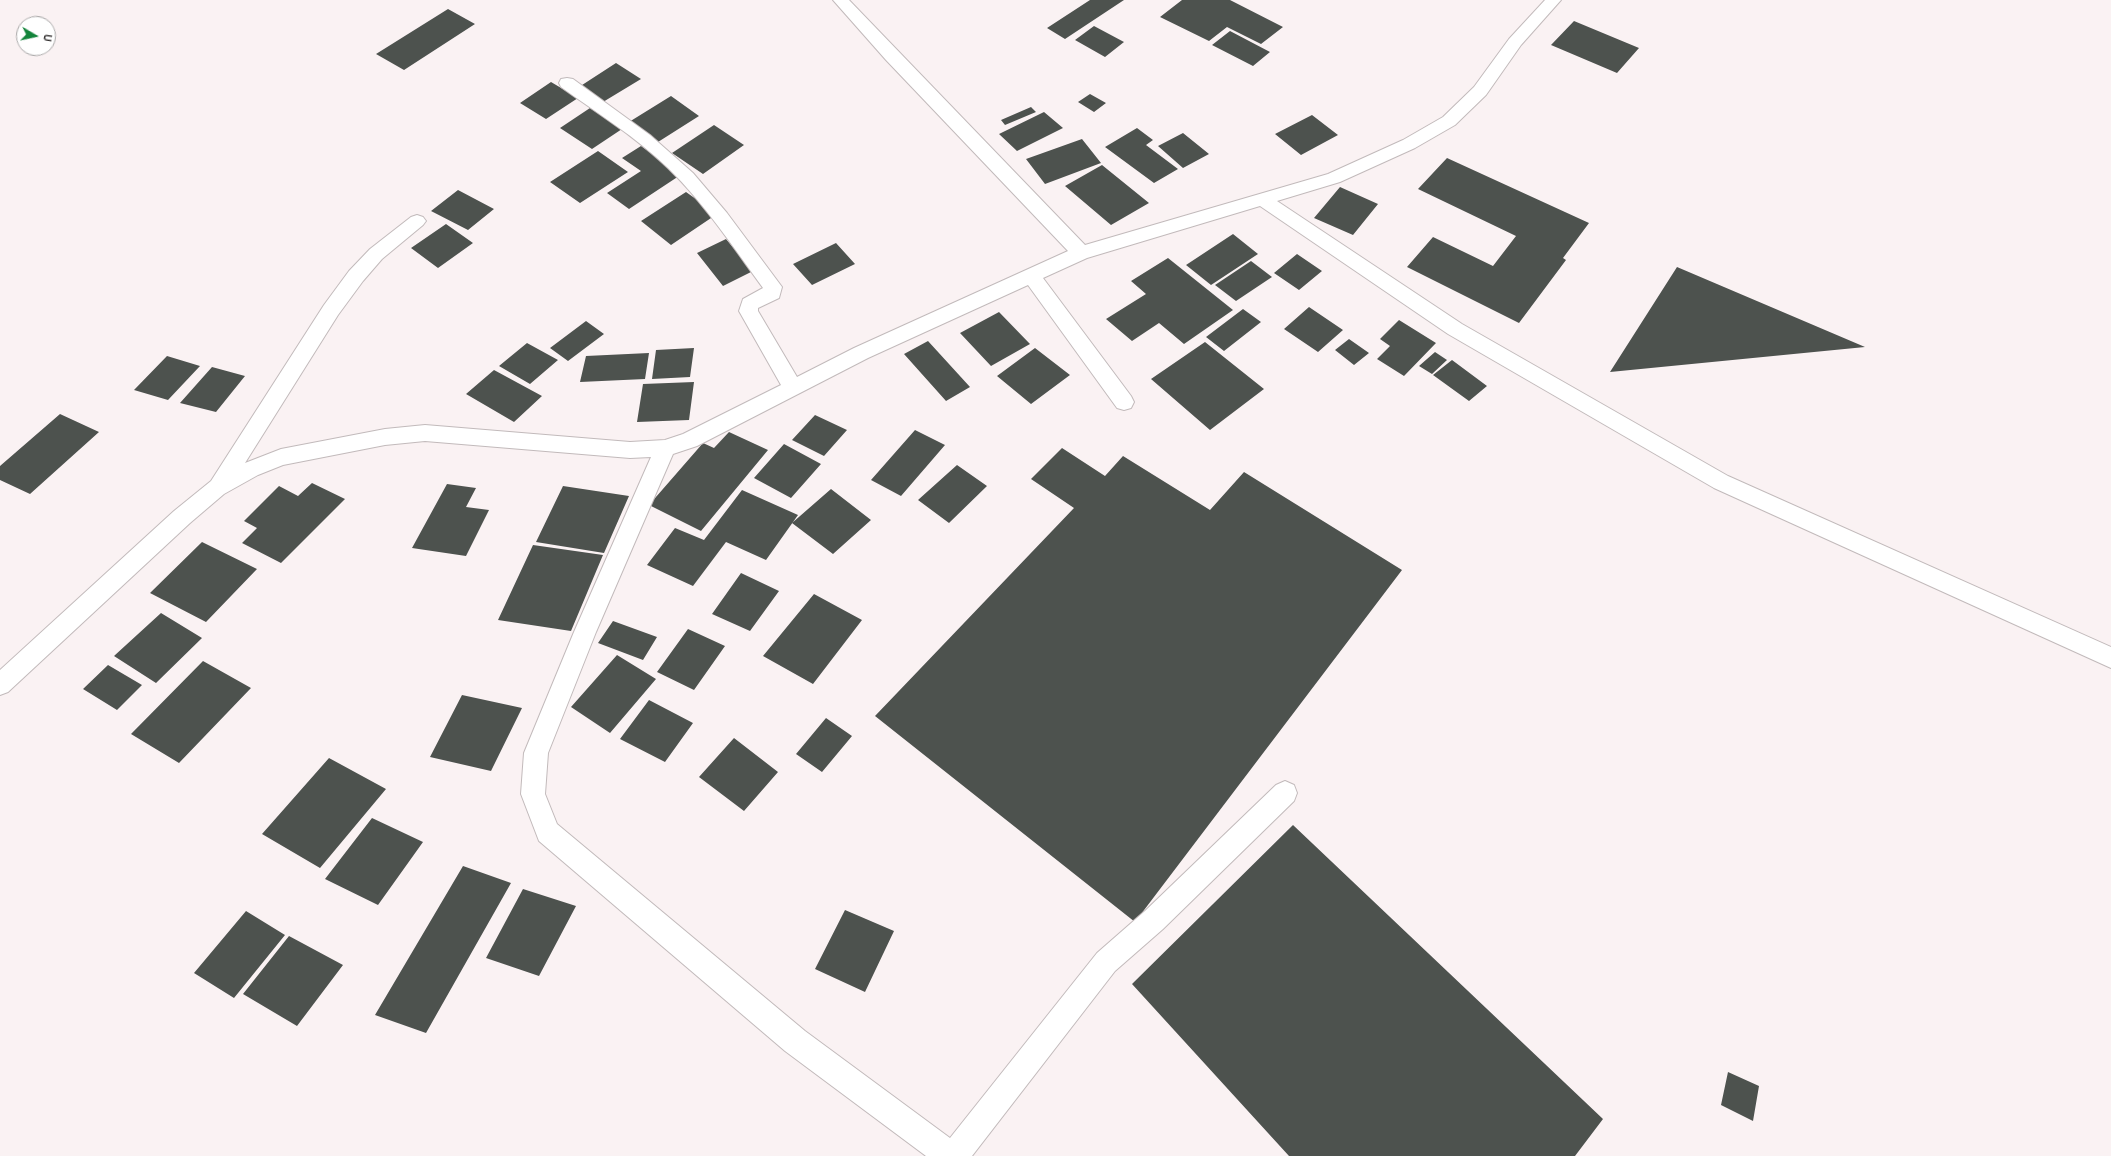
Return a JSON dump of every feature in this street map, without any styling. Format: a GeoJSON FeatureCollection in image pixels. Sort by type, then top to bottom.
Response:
{"type":"FeatureCollection","features":[{"type":"Feature","properties":{"kind":"street"},"geometry":{"type":"LineString","coordinates":[[841,0],[892,56],[1081,253]]}},
{"type":"Feature","properties":{"kind":"street"},"geometry":{"type":"LineString","coordinates":[[0,685],[182,517],[217,488],[251,469],[281,457],[385,437],[425,433],[630,450],[665,448],[690,440],[792,386],[1081,253],[1334,178],[1409,144],[1449,121],[1480,91],[1515,42],[1553,0]]}},
{"type":"Feature","properties":{"kind":"street"},"geometry":{"type":"LineString","coordinates":[[566,83],[649,143],[686,176],[719,214],[773,288],[772,293],[750,304],[748,311],[792,386]]}},
{"type":"Feature","properties":{"kind":"street"},"geometry":{"type":"LineString","coordinates":[[1263,200],[1455,329],[1721,482],[2111,658]]}},
{"type":"Feature","properties":{"kind":"street"},"geometry":{"type":"LineString","coordinates":[[217,488],[331,310],[356,276],[376,254],[417,221]]}},
{"type":"Feature","properties":{"kind":"street"},"geometry":{"type":"LineString","coordinates":[[1031,276],[1124,402]]}},
{"type":"Feature","properties":{"kind":"street"},"geometry":{"type":"LineString","coordinates":[[665,448],[585,632],[536,753],[533,794],[548,832],[795,1041],[950,1156]]}},
{"type":"Feature","properties":{"kind":"street"},"geometry":{"type":"LineString","coordinates":[[954,1156],[1106,962],[1154,920],[1285,793]]}},
{"type":"Feature","properties":{"kind":"building"},"geometry":{"type":"Polygon","coordinates":[[[1090,0],[1124,0],[1065,39],[1047,28],[1090,0]]]}},
{"type":"Feature","properties":{"kind":"building"},"geometry":{"type":"Polygon","coordinates":[[[1182,0],[1230,0],[1283,27],[1261,44],[1227,27],[1209,41],[1160,17],[1182,0]]]}},
{"type":"Feature","properties":{"kind":"building"},"geometry":{"type":"Polygon","coordinates":[[[448,9],[475,24],[404,70],[376,54],[448,9]]]}},
{"type":"Feature","properties":{"kind":"building"},"geometry":{"type":"Polygon","coordinates":[[[1574,21],[1639,48],[1617,73],[1551,45],[1574,21]]]}},
{"type":"Feature","properties":{"kind":"building"},"geometry":{"type":"Polygon","coordinates":[[[1094,26],[1124,42],[1105,57],[1075,40],[1094,26]]]}},
{"type":"Feature","properties":{"kind":"building"},"geometry":{"type":"Polygon","coordinates":[[[1230,31],[1270,52],[1253,66],[1212,45],[1230,31]]]}},
{"type":"Feature","properties":{"kind":"building"},"geometry":{"type":"Polygon","coordinates":[[[616,63],[641,79],[603,102],[579,87],[616,63]]]}},
{"type":"Feature","properties":{"kind":"building"},"geometry":{"type":"Polygon","coordinates":[[[551,82],[578,98],[546,119],[520,103],[551,82]]]}},
{"type":"Feature","properties":{"kind":"building"},"geometry":{"type":"Polygon","coordinates":[[[1090,94],[1106,103],[1094,112],[1078,102],[1090,94]]]}},
{"type":"Feature","properties":{"kind":"building"},"geometry":{"type":"Polygon","coordinates":[[[671,96],[699,116],[658,142],[629,122],[671,96]]]}},
{"type":"Feature","properties":{"kind":"building"},"geometry":{"type":"Polygon","coordinates":[[[1031,107],[1036,112],[1005,125],[1001,120],[1031,107]]]}},
{"type":"Feature","properties":{"kind":"building"},"geometry":{"type":"Polygon","coordinates":[[[590,108],[622,129],[592,149],[560,128],[590,108]]]}},
{"type":"Feature","properties":{"kind":"building"},"geometry":{"type":"Polygon","coordinates":[[[1044,112],[1063,128],[1017,151],[999,134],[1044,112]]]}},
{"type":"Feature","properties":{"kind":"building"},"geometry":{"type":"Polygon","coordinates":[[[1312,115],[1338,135],[1301,155],[1275,134],[1312,115]]]}},
{"type":"Feature","properties":{"kind":"building"},"geometry":{"type":"Polygon","coordinates":[[[714,125],[744,145],[703,174],[672,153],[714,125]]]}},
{"type":"Feature","properties":{"kind":"building"},"geometry":{"type":"Polygon","coordinates":[[[1137,128],[1153,140],[1146,145],[1178,169],[1154,183],[1105,147],[1137,128]]]}},
{"type":"Feature","properties":{"kind":"building"},"geometry":{"type":"Polygon","coordinates":[[[1183,133],[1209,154],[1183,168],[1158,146],[1183,133]]]}},
{"type":"Feature","properties":{"kind":"building"},"geometry":{"type":"Polygon","coordinates":[[[1082,139],[1101,163],[1045,184],[1026,159],[1082,139]]]}},
{"type":"Feature","properties":{"kind":"building"},"geometry":{"type":"Polygon","coordinates":[[[641,146],[682,174],[629,209],[607,193],[641,171],[622,158],[641,146]]]}},
{"type":"Feature","properties":{"kind":"building"},"geometry":{"type":"Polygon","coordinates":[[[598,151],[628,172],[580,203],[550,182],[598,151]]]}},
{"type":"Feature","properties":{"kind":"building"},"geometry":{"type":"Polygon","coordinates":[[[1447,158],[1589,223],[1563,258],[1566,260],[1519,323],[1407,267],[1433,237],[1493,266],[1516,236],[1418,189],[1447,158]]]}},
{"type":"Feature","properties":{"kind":"building"},"geometry":{"type":"Polygon","coordinates":[[[1102,165],[1149,203],[1111,225],[1065,186],[1102,165]]]}},
{"type":"Feature","properties":{"kind":"building"},"geometry":{"type":"Polygon","coordinates":[[[1340,187],[1378,204],[1353,235],[1314,218],[1340,187]]]}},
{"type":"Feature","properties":{"kind":"building"},"geometry":{"type":"Polygon","coordinates":[[[458,190],[494,209],[468,230],[431,211],[458,190]]]}},
{"type":"Feature","properties":{"kind":"building"},"geometry":{"type":"Polygon","coordinates":[[[686,192],[717,214],[671,245],[641,221],[686,192]]]}},
{"type":"Feature","properties":{"kind":"building"},"geometry":{"type":"Polygon","coordinates":[[[446,224],[473,243],[438,268],[411,248],[446,224]]]}},
{"type":"Feature","properties":{"kind":"building"},"geometry":{"type":"Polygon","coordinates":[[[1233,234],[1258,254],[1211,285],[1186,265],[1233,234]]]}},
{"type":"Feature","properties":{"kind":"building"},"geometry":{"type":"Polygon","coordinates":[[[726,239],[753,271],[723,286],[697,253],[726,239]]]}},
{"type":"Feature","properties":{"kind":"building"},"geometry":{"type":"Polygon","coordinates":[[[836,243],[855,264],[812,285],[793,264],[836,243]]]}},
{"type":"Feature","properties":{"kind":"building"},"geometry":{"type":"Polygon","coordinates":[[[1297,254],[1322,271],[1299,290],[1274,273],[1297,254]]]}},
{"type":"Feature","properties":{"kind":"building"},"geometry":{"type":"Polygon","coordinates":[[[1168,258],[1233,310],[1184,344],[1159,323],[1132,341],[1106,319],[1146,294],[1131,281],[1168,258]]]}},
{"type":"Feature","properties":{"kind":"building"},"geometry":{"type":"Polygon","coordinates":[[[1251,261],[1272,277],[1236,301],[1215,285],[1251,261]]]}},
{"type":"Feature","properties":{"kind":"building"},"geometry":{"type":"Polygon","coordinates":[[[1677,267],[1865,347],[1610,372],[1677,267]]]}},
{"type":"Feature","properties":{"kind":"building"},"geometry":{"type":"Polygon","coordinates":[[[1309,307],[1343,330],[1318,352],[1284,329],[1309,307]]]}},
{"type":"Feature","properties":{"kind":"building"},"geometry":{"type":"Polygon","coordinates":[[[1243,309],[1261,322],[1224,351],[1206,337],[1243,309]]]}},
{"type":"Feature","properties":{"kind":"building"},"geometry":{"type":"Polygon","coordinates":[[[999,312],[1030,344],[991,366],[960,333],[999,312]]]}},
{"type":"Feature","properties":{"kind":"building"},"geometry":{"type":"Polygon","coordinates":[[[1399,320],[1436,343],[1404,376],[1377,359],[1390,346],[1380,339],[1399,320]]]}},
{"type":"Feature","properties":{"kind":"building"},"geometry":{"type":"Polygon","coordinates":[[[586,321],[604,334],[568,361],[550,348],[586,321]]]}},
{"type":"Feature","properties":{"kind":"building"},"geometry":{"type":"Polygon","coordinates":[[[1349,339],[1369,353],[1354,365],[1335,350],[1349,339]]]}},
{"type":"Feature","properties":{"kind":"building"},"geometry":{"type":"Polygon","coordinates":[[[928,341],[970,387],[946,401],[904,354],[928,341]]]}},
{"type":"Feature","properties":{"kind":"building"},"geometry":{"type":"Polygon","coordinates":[[[1205,342],[1264,389],[1210,430],[1151,379],[1205,342]]]}},
{"type":"Feature","properties":{"kind":"building"},"geometry":{"type":"Polygon","coordinates":[[[527,343],[558,360],[530,384],[499,366],[527,343]]]}},
{"type":"Feature","properties":{"kind":"building"},"geometry":{"type":"Polygon","coordinates":[[[694,348],[690,377],[652,379],[656,350],[694,348]]]}},
{"type":"Feature","properties":{"kind":"building"},"geometry":{"type":"Polygon","coordinates":[[[1035,348],[1070,375],[1031,404],[997,376],[1035,348]]]}},
{"type":"Feature","properties":{"kind":"building"},"geometry":{"type":"Polygon","coordinates":[[[1435,352],[1447,360],[1432,374],[1419,366],[1435,352]]]}},
{"type":"Feature","properties":{"kind":"building"},"geometry":{"type":"Polygon","coordinates":[[[649,353],[645,379],[580,382],[586,356],[649,353]]]}},
{"type":"Feature","properties":{"kind":"building"},"geometry":{"type":"Polygon","coordinates":[[[167,356],[200,366],[168,400],[134,390],[167,356]]]}},
{"type":"Feature","properties":{"kind":"building"},"geometry":{"type":"Polygon","coordinates":[[[1452,360],[1487,386],[1469,401],[1433,375],[1452,360]]]}},
{"type":"Feature","properties":{"kind":"building"},"geometry":{"type":"Polygon","coordinates":[[[212,367],[245,376],[216,412],[180,403],[212,367]]]}},
{"type":"Feature","properties":{"kind":"building"},"geometry":{"type":"Polygon","coordinates":[[[494,370],[542,396],[514,422],[466,394],[494,370]]]}},
{"type":"Feature","properties":{"kind":"building"},"geometry":{"type":"Polygon","coordinates":[[[694,382],[689,420],[637,422],[643,384],[694,382]]]}},
{"type":"Feature","properties":{"kind":"building"},"geometry":{"type":"Polygon","coordinates":[[[60,414],[99,432],[30,494],[0,480],[0,466],[60,414]]]}},
{"type":"Feature","properties":{"kind":"building"},"geometry":{"type":"Polygon","coordinates":[[[815,415],[847,430],[824,456],[792,440],[815,415]]]}},
{"type":"Feature","properties":{"kind":"building"},"geometry":{"type":"Polygon","coordinates":[[[915,430],[945,445],[901,496],[871,480],[915,430]]]}},
{"type":"Feature","properties":{"kind":"building"},"geometry":{"type":"Polygon","coordinates":[[[729,432],[768,450],[701,531],[649,505],[703,443],[714,448],[729,432]]]}},
{"type":"Feature","properties":{"kind":"building"},"geometry":{"type":"Polygon","coordinates":[[[784,444],[821,464],[791,498],[754,478],[784,444]]]}},
{"type":"Feature","properties":{"kind":"building"},"geometry":{"type":"Polygon","coordinates":[[[1062,448],[1105,476],[1123,456],[1210,510],[1244,472],[1402,570],[1135,922],[875,716],[1074,508],[1031,479],[1062,448]]]}},
{"type":"Feature","properties":{"kind":"building"},"geometry":{"type":"Polygon","coordinates":[[[957,465],[987,486],[949,523],[918,500],[957,465]]]}},
{"type":"Feature","properties":{"kind":"building"},"geometry":{"type":"Polygon","coordinates":[[[312,483],[345,499],[281,563],[242,543],[257,528],[244,521],[279,486],[298,496],[312,483]]]}},
{"type":"Feature","properties":{"kind":"building"},"geometry":{"type":"Polygon","coordinates":[[[447,484],[476,488],[466,507],[489,510],[466,556],[412,548],[447,484]]]}},
{"type":"Feature","properties":{"kind":"building"},"geometry":{"type":"Polygon","coordinates":[[[563,486],[629,496],[604,553],[536,542],[563,486]]]}},
{"type":"Feature","properties":{"kind":"building"},"geometry":{"type":"Polygon","coordinates":[[[831,489],[871,520],[833,554],[792,523],[831,489]]]}},
{"type":"Feature","properties":{"kind":"building"},"geometry":{"type":"Polygon","coordinates":[[[742,490],[798,515],[766,560],[726,542],[693,586],[647,565],[675,528],[704,540],[742,490]]]}},
{"type":"Feature","properties":{"kind":"building"},"geometry":{"type":"Polygon","coordinates":[[[202,542],[257,569],[206,622],[150,593],[202,542]]]}},
{"type":"Feature","properties":{"kind":"building"},"geometry":{"type":"Polygon","coordinates":[[[533,545],[603,555],[571,631],[498,620],[533,545]]]}},
{"type":"Feature","properties":{"kind":"building"},"geometry":{"type":"Polygon","coordinates":[[[741,573],[779,591],[750,631],[712,614],[741,573]]]}},
{"type":"Feature","properties":{"kind":"building"},"geometry":{"type":"Polygon","coordinates":[[[814,594],[862,620],[813,684],[763,656],[814,594]]]}},
{"type":"Feature","properties":{"kind":"building"},"geometry":{"type":"Polygon","coordinates":[[[161,613],[202,638],[156,683],[114,656],[161,613]]]}},
{"type":"Feature","properties":{"kind":"building"},"geometry":{"type":"Polygon","coordinates":[[[613,621],[657,637],[643,660],[598,643],[613,621]]]}},
{"type":"Feature","properties":{"kind":"building"},"geometry":{"type":"Polygon","coordinates":[[[688,629],[725,646],[694,690],[657,672],[688,629]]]}},
{"type":"Feature","properties":{"kind":"building"},"geometry":{"type":"Polygon","coordinates":[[[617,655],[656,679],[610,733],[571,707],[617,655]]]}},
{"type":"Feature","properties":{"kind":"building"},"geometry":{"type":"Polygon","coordinates":[[[203,661],[251,688],[179,763],[131,734],[203,661]]]}},
{"type":"Feature","properties":{"kind":"building"},"geometry":{"type":"Polygon","coordinates":[[[108,665],[142,685],[117,710],[83,689],[108,665]]]}},
{"type":"Feature","properties":{"kind":"building"},"geometry":{"type":"Polygon","coordinates":[[[462,695],[522,708],[491,771],[430,757],[462,695]]]}},
{"type":"Feature","properties":{"kind":"building"},"geometry":{"type":"Polygon","coordinates":[[[649,700],[693,723],[665,762],[620,739],[649,700]]]}},
{"type":"Feature","properties":{"kind":"building"},"geometry":{"type":"Polygon","coordinates":[[[826,718],[852,736],[822,772],[796,754],[826,718]]]}},
{"type":"Feature","properties":{"kind":"building"},"geometry":{"type":"Polygon","coordinates":[[[734,738],[778,772],[744,811],[699,777],[734,738]]]}},
{"type":"Feature","properties":{"kind":"building"},"geometry":{"type":"Polygon","coordinates":[[[329,758],[386,789],[320,868],[262,834],[329,758]]]}},
{"type":"Feature","properties":{"kind":"building"},"geometry":{"type":"Polygon","coordinates":[[[372,818],[423,842],[378,905],[325,879],[372,818]]]}},
{"type":"Feature","properties":{"kind":"building"},"geometry":{"type":"Polygon","coordinates":[[[1293,825],[1603,1119],[1575,1156],[1289,1156],[1132,984],[1293,825]]]}},
{"type":"Feature","properties":{"kind":"building"},"geometry":{"type":"Polygon","coordinates":[[[463,866],[511,883],[426,1033],[375,1015],[463,866]]]}},
{"type":"Feature","properties":{"kind":"building"},"geometry":{"type":"Polygon","coordinates":[[[523,889],[576,906],[539,976],[486,958],[523,889]]]}},
{"type":"Feature","properties":{"kind":"building"},"geometry":{"type":"Polygon","coordinates":[[[845,910],[894,931],[865,992],[815,969],[845,910]]]}},
{"type":"Feature","properties":{"kind":"building"},"geometry":{"type":"Polygon","coordinates":[[[246,911],[285,935],[234,998],[194,973],[246,911]]]}},
{"type":"Feature","properties":{"kind":"building"},"geometry":{"type":"Polygon","coordinates":[[[289,936],[343,965],[297,1026],[243,994],[289,936]]]}},
{"type":"Feature","properties":{"kind":"building"},"geometry":{"type":"Polygon","coordinates":[[[1728,1072],[1759,1086],[1753,1121],[1721,1105],[1728,1072]]]}}]}
